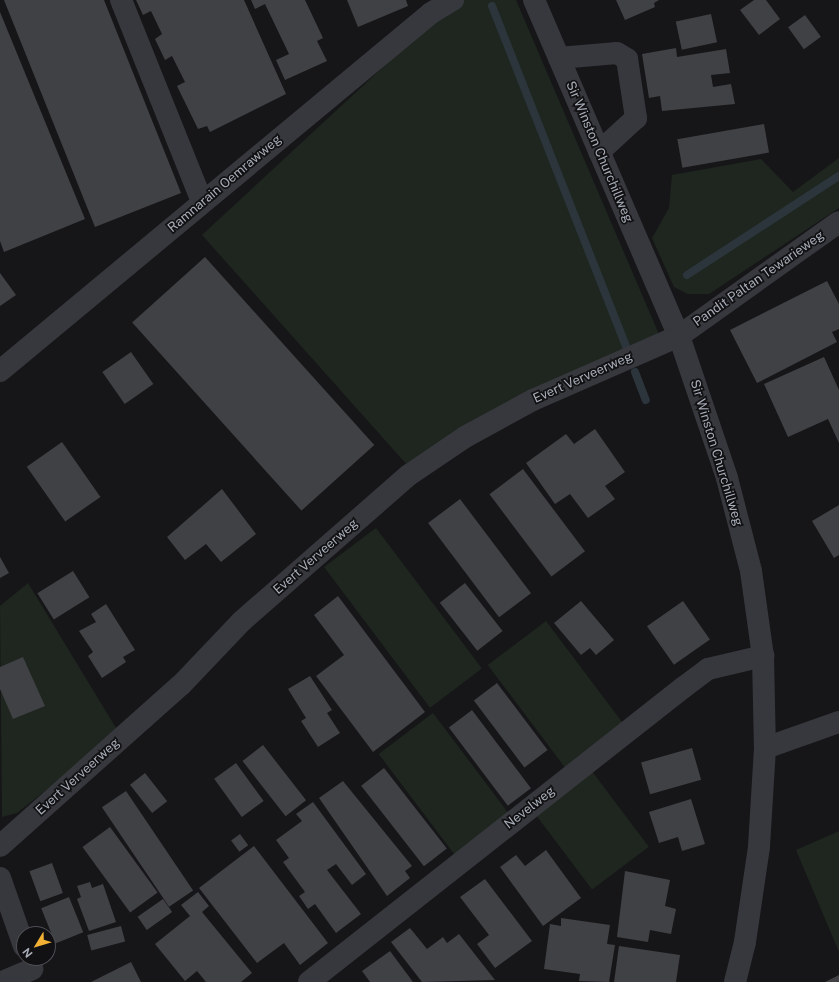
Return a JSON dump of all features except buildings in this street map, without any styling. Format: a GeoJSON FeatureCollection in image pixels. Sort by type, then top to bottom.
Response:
{"type":"FeatureCollection","features":[{"type":"Feature","properties":{"kind":"street"},"geometry":{"type":"LineString","coordinates":[[121,0],[202,202]]}},
{"type":"Feature","properties":{"kind":"street","name":"Ramnarain Oemrawweg"},"geometry":{"type":"LineString","coordinates":[[0,371],[202,202],[428,7],[453,0]]}},
{"type":"Feature","properties":{"kind":"street","name":"Sir Winston Churchillweg"},"geometry":{"type":"LineString","coordinates":[[534,0],[679,336],[727,478],[751,571],[763,656],[765,748],[759,847],[745,942],[734,982]]}},
{"type":"Feature","properties":{"kind":"street"},"geometry":{"type":"LineString","coordinates":[[559,58],[617,53],[627,59],[636,118],[599,152]]}},
{"type":"Feature","properties":{"kind":"street","name":"Pandit Paltan Tewarieweg"},"geometry":{"type":"LineString","coordinates":[[679,336],[839,222]]}},
{"type":"Feature","properties":{"kind":"street","name":"Evert Verveerweg"},"geometry":{"type":"LineString","coordinates":[[0,846],[181,685],[242,621],[409,475],[465,437],[533,400],[679,336]]}},
{"type":"Feature","properties":{"kind":"street","name":"Nevelweg"},"geometry":{"type":"LineString","coordinates":[[309,982],[708,669],[763,656]]}},
{"type":"Feature","properties":{"kind":"street"},"geometry":{"type":"LineString","coordinates":[[765,748],[839,722]]}},
{"type":"Feature","properties":{"kind":"street"},"geometry":{"type":"LineString","coordinates":[[0,878],[17,926]]}},
{"type":"Feature","properties":{"kind":"street"},"geometry":{"type":"LineString","coordinates":[[2,982],[32,970]]}},
{"type":"Feature","properties":{"kind":"shaded area"},"geometry":{"type":"Polygon","coordinates":[[[460,0],[516,0],[661,339],[408,466],[202,235],[449,6],[460,0]]]}},
{"type":"Feature","properties":{"kind":"shaded area"},"geometry":{"type":"Polygon","coordinates":[[[839,158],[839,208],[709,294],[688,294],[674,287],[652,238],[669,208],[672,175],[761,159],[793,192],[839,158]]]}},
{"type":"Feature","properties":{"kind":"shaded area"},"geometry":{"type":"Polygon","coordinates":[[[376,528],[482,669],[430,708],[324,567],[376,528]]]}},
{"type":"Feature","properties":{"kind":"shaded area"},"geometry":{"type":"Polygon","coordinates":[[[28,583],[119,733],[17,813],[2,817],[0,606],[28,583]]]}},
{"type":"Feature","properties":{"kind":"shaded area"},"geometry":{"type":"Polygon","coordinates":[[[546,621],[623,723],[565,767],[488,665],[546,621]]]}},
{"type":"Feature","properties":{"kind":"shaded area"},"geometry":{"type":"Polygon","coordinates":[[[433,713],[509,814],[455,855],[379,754],[433,713]]]}},
{"type":"Feature","properties":{"kind":"shaded area"},"geometry":{"type":"Polygon","coordinates":[[[591,770],[649,847],[592,889],[534,813],[591,770]]]}},
{"type":"Feature","properties":{"kind":"shaded area"},"geometry":{"type":"Polygon","coordinates":[[[839,831],[839,952],[796,850],[839,831]]]}},
{"type":"Feature","properties":{"kind":"waterway"},"geometry":{"type":"LineString","coordinates":[[492,6],[629,353]]}},
{"type":"Feature","properties":{"kind":"waterway"},"geometry":{"type":"LineString","coordinates":[[687,275],[839,176]]}},
{"type":"Feature","properties":{"kind":"waterway"},"geometry":{"type":"LineString","coordinates":[[635,372],[646,400]]}}]}
